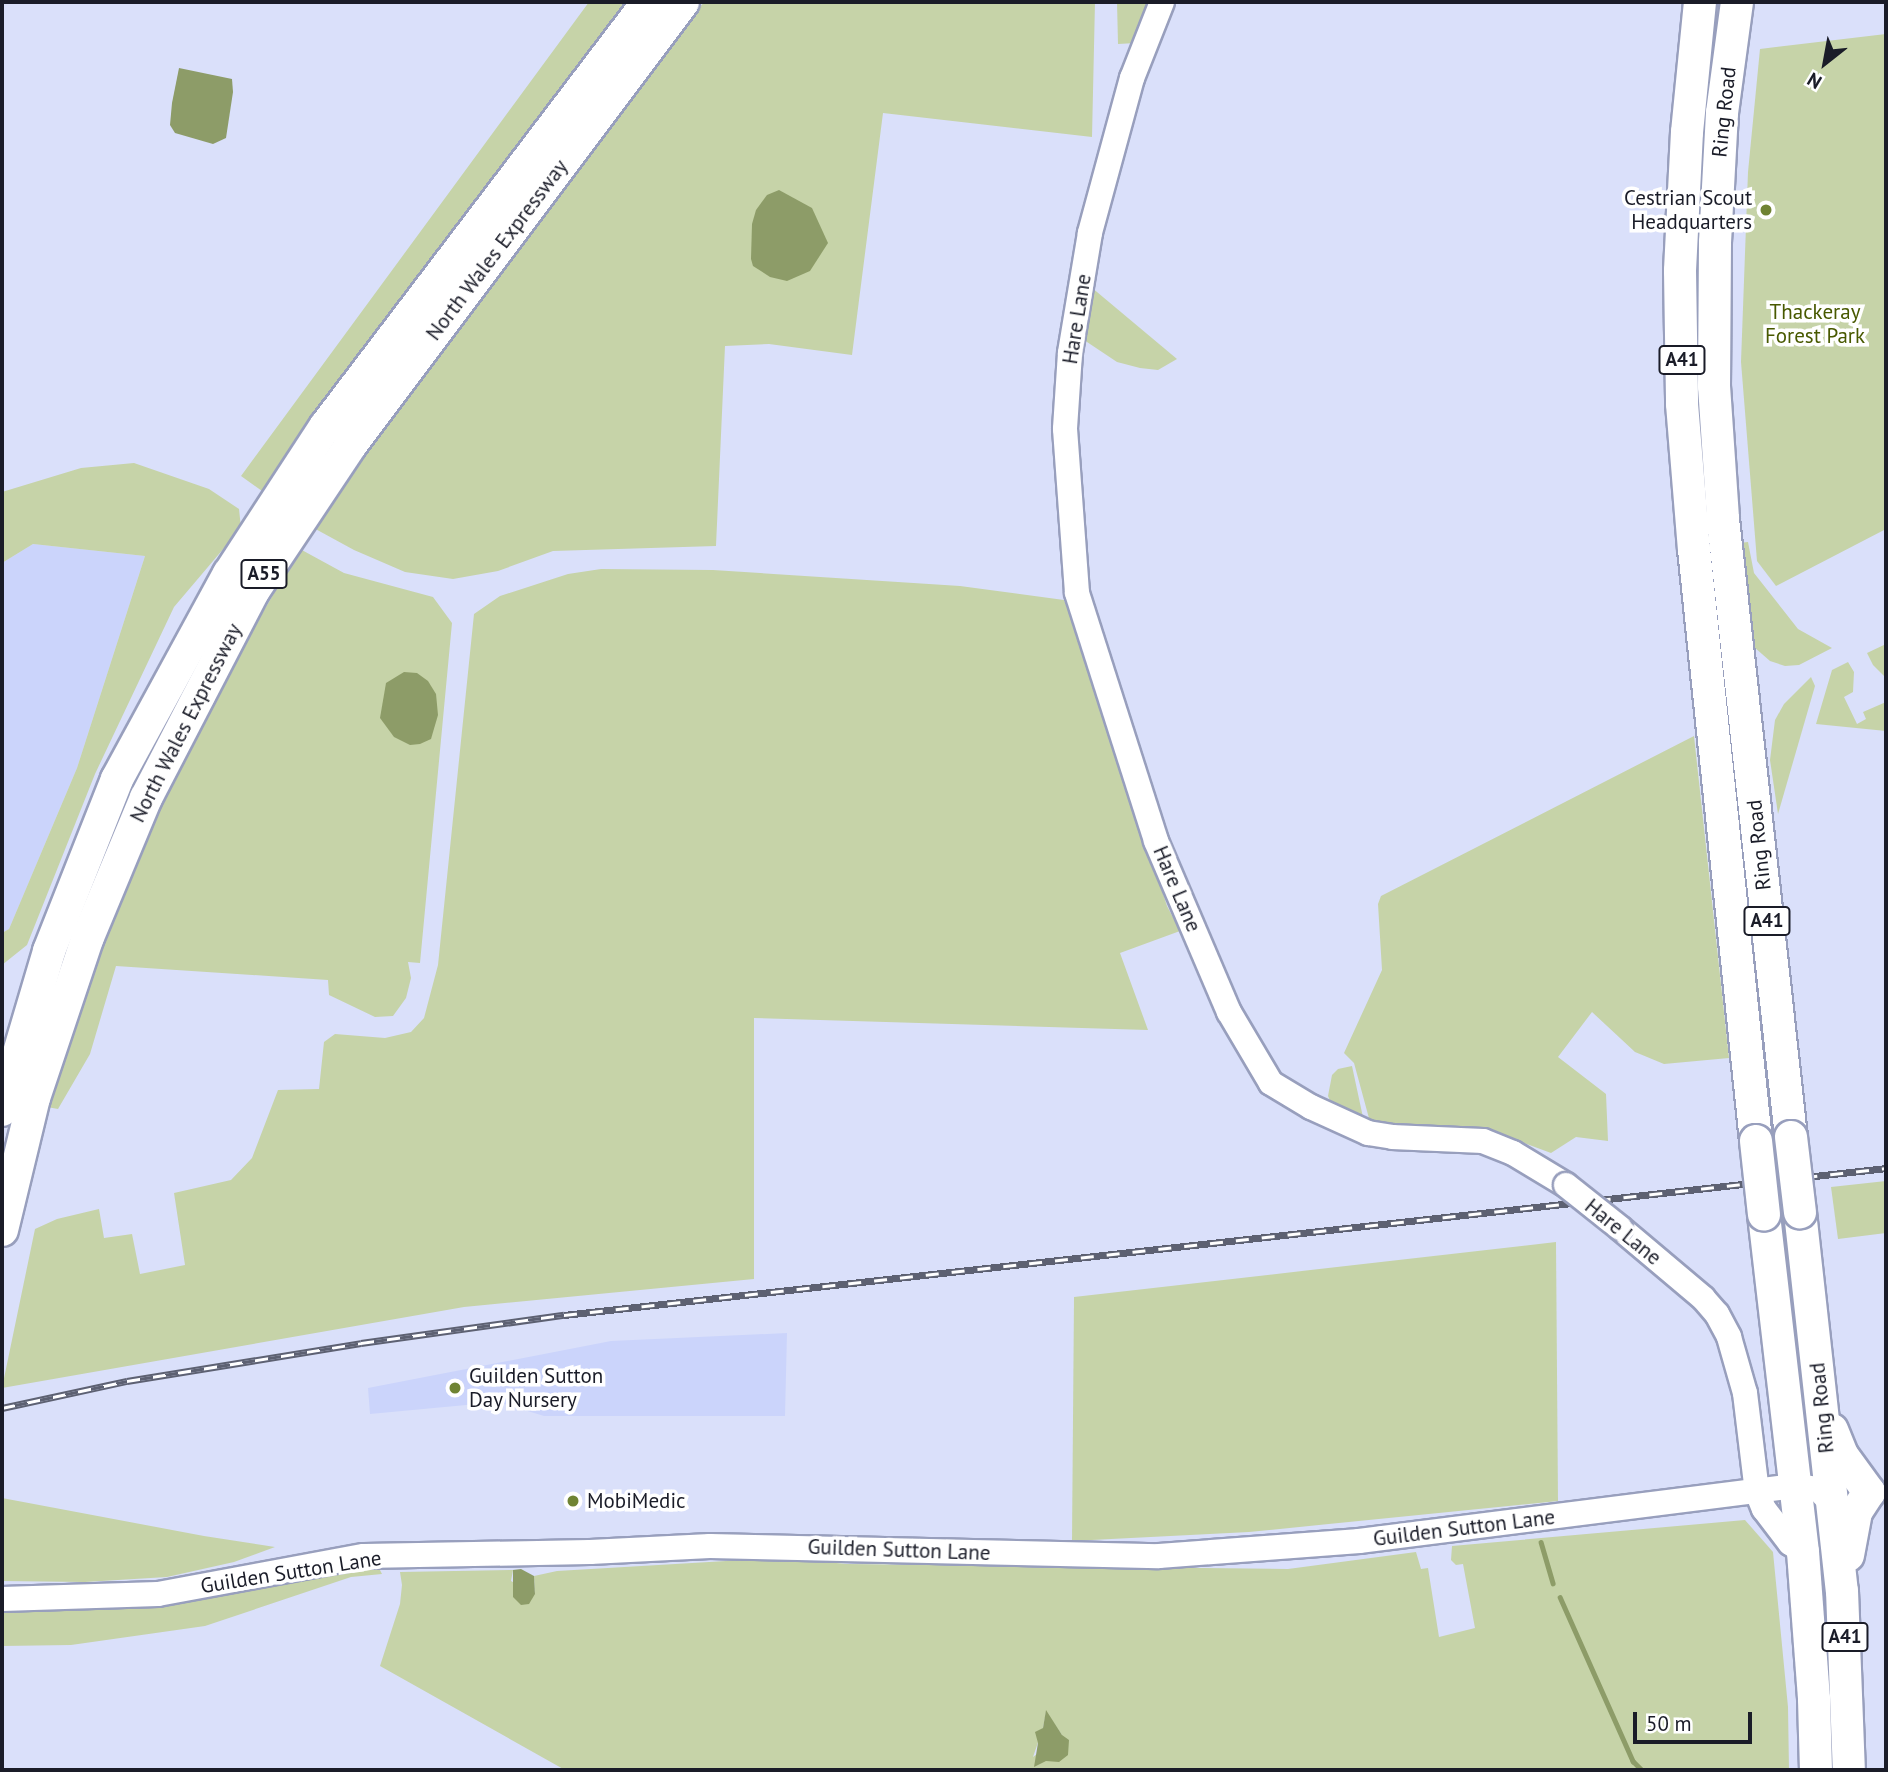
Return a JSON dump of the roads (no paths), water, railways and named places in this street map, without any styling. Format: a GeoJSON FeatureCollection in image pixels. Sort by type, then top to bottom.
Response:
{"type":"FeatureCollection","features":[{"type":"Feature","properties":{"kind":"highway","name":"North Wales Expressway"},"geometry":{"type":"LineString","coordinates":[[2,1110],[49,951],[117,779],[229,574],[325,427],[648,2]]}},
{"type":"Feature","properties":{"kind":"highway","name":"North Wales Expressway"},"geometry":{"type":"LineString","coordinates":[[2,1230],[34,1098],[88,937],[146,798],[254,590],[350,446],[683,2]]}},
{"type":"Feature","properties":{"kind":"highway","name":"Ring Road"},"geometry":{"type":"LineString","coordinates":[[1700,2],[1687,132],[1680,271],[1682,404],[1694,549],[1756,1141],[1803,1552],[1814,1699],[1816,1770]]}},
{"type":"Feature","properties":{"kind":"highway","name":"Ring Road"},"geometry":{"type":"LineString","coordinates":[[1737,2],[1721,139],[1715,243],[1714,386],[1723,519],[1842,1591],[1849,1770]]}},
{"type":"Feature","properties":{"kind":"highway"},"geometry":{"type":"LineString","coordinates":[[1822,1405],[1842,1455],[1877,1486],[1856,1511],[1842,1591]]}},
{"type":"Feature","properties":{"kind":"street","name":"Hare Lane"},"geometry":{"type":"LineString","coordinates":[[1162,2],[1128,90],[1090,233],[1070,353],[1065,429],[1077,593],[1156,841],[1229,1012],[1271,1083],[1311,1107],[1368,1133],[1392,1137],[1483,1141],[1513,1153],[1566,1185],[1703,1298],[1717,1314],[1729,1337],[1745,1393],[1756,1492]]}},
{"type":"Feature","properties":{"kind":"street","name":"Guilden Sutton Lane"},"geometry":{"type":"LineString","coordinates":[[2,1599],[158,1594],[364,1556],[590,1552],[710,1546],[1159,1556],[1359,1541],[1795,1486]]}},
{"type":"Feature","properties":{"kind":"street"},"geometry":{"type":"LineString","coordinates":[[1795,1486],[1818,1489],[1832,1504]]}},
{"type":"Feature","properties":{"kind":"street"},"geometry":{"type":"LineString","coordinates":[[1756,1492],[1764,1509],[1790,1543],[1803,1552]]}},
{"type":"Feature","properties":{"kind":"waterway"},"geometry":{"type":"LineString","coordinates":[[1541,1542],[1553,1583]]}},
{"type":"Feature","properties":{"kind":"waterway"},"geometry":{"type":"LineString","coordinates":[[1560,1597],[1633,1761],[1642,1770]]}},
{"type":"Feature","properties":{"kind":"railway"},"geometry":{"type":"LineString","coordinates":[[2,1408],[127,1381],[361,1343],[564,1315],[1886,1168]]}},
{"type":"Feature","properties":{"kind":"place","name":"Cestrian Scout Headquarters"},"geometry":{"type":"Point","coordinates":[1766,210]}},
{"type":"Feature","properties":{"kind":"place","name":"Guilden Sutton Day Nursery"},"geometry":{"type":"Point","coordinates":[455,1388]}},
{"type":"Feature","properties":{"kind":"place","name":"MobiMedic"},"geometry":{"type":"Point","coordinates":[573,1501]}},
{"type":"Feature","properties":{"kind":"park label","name":"Thackeray Forest Park"},"geometry":{"type":"Point","coordinates":[1815,324]}}]}
